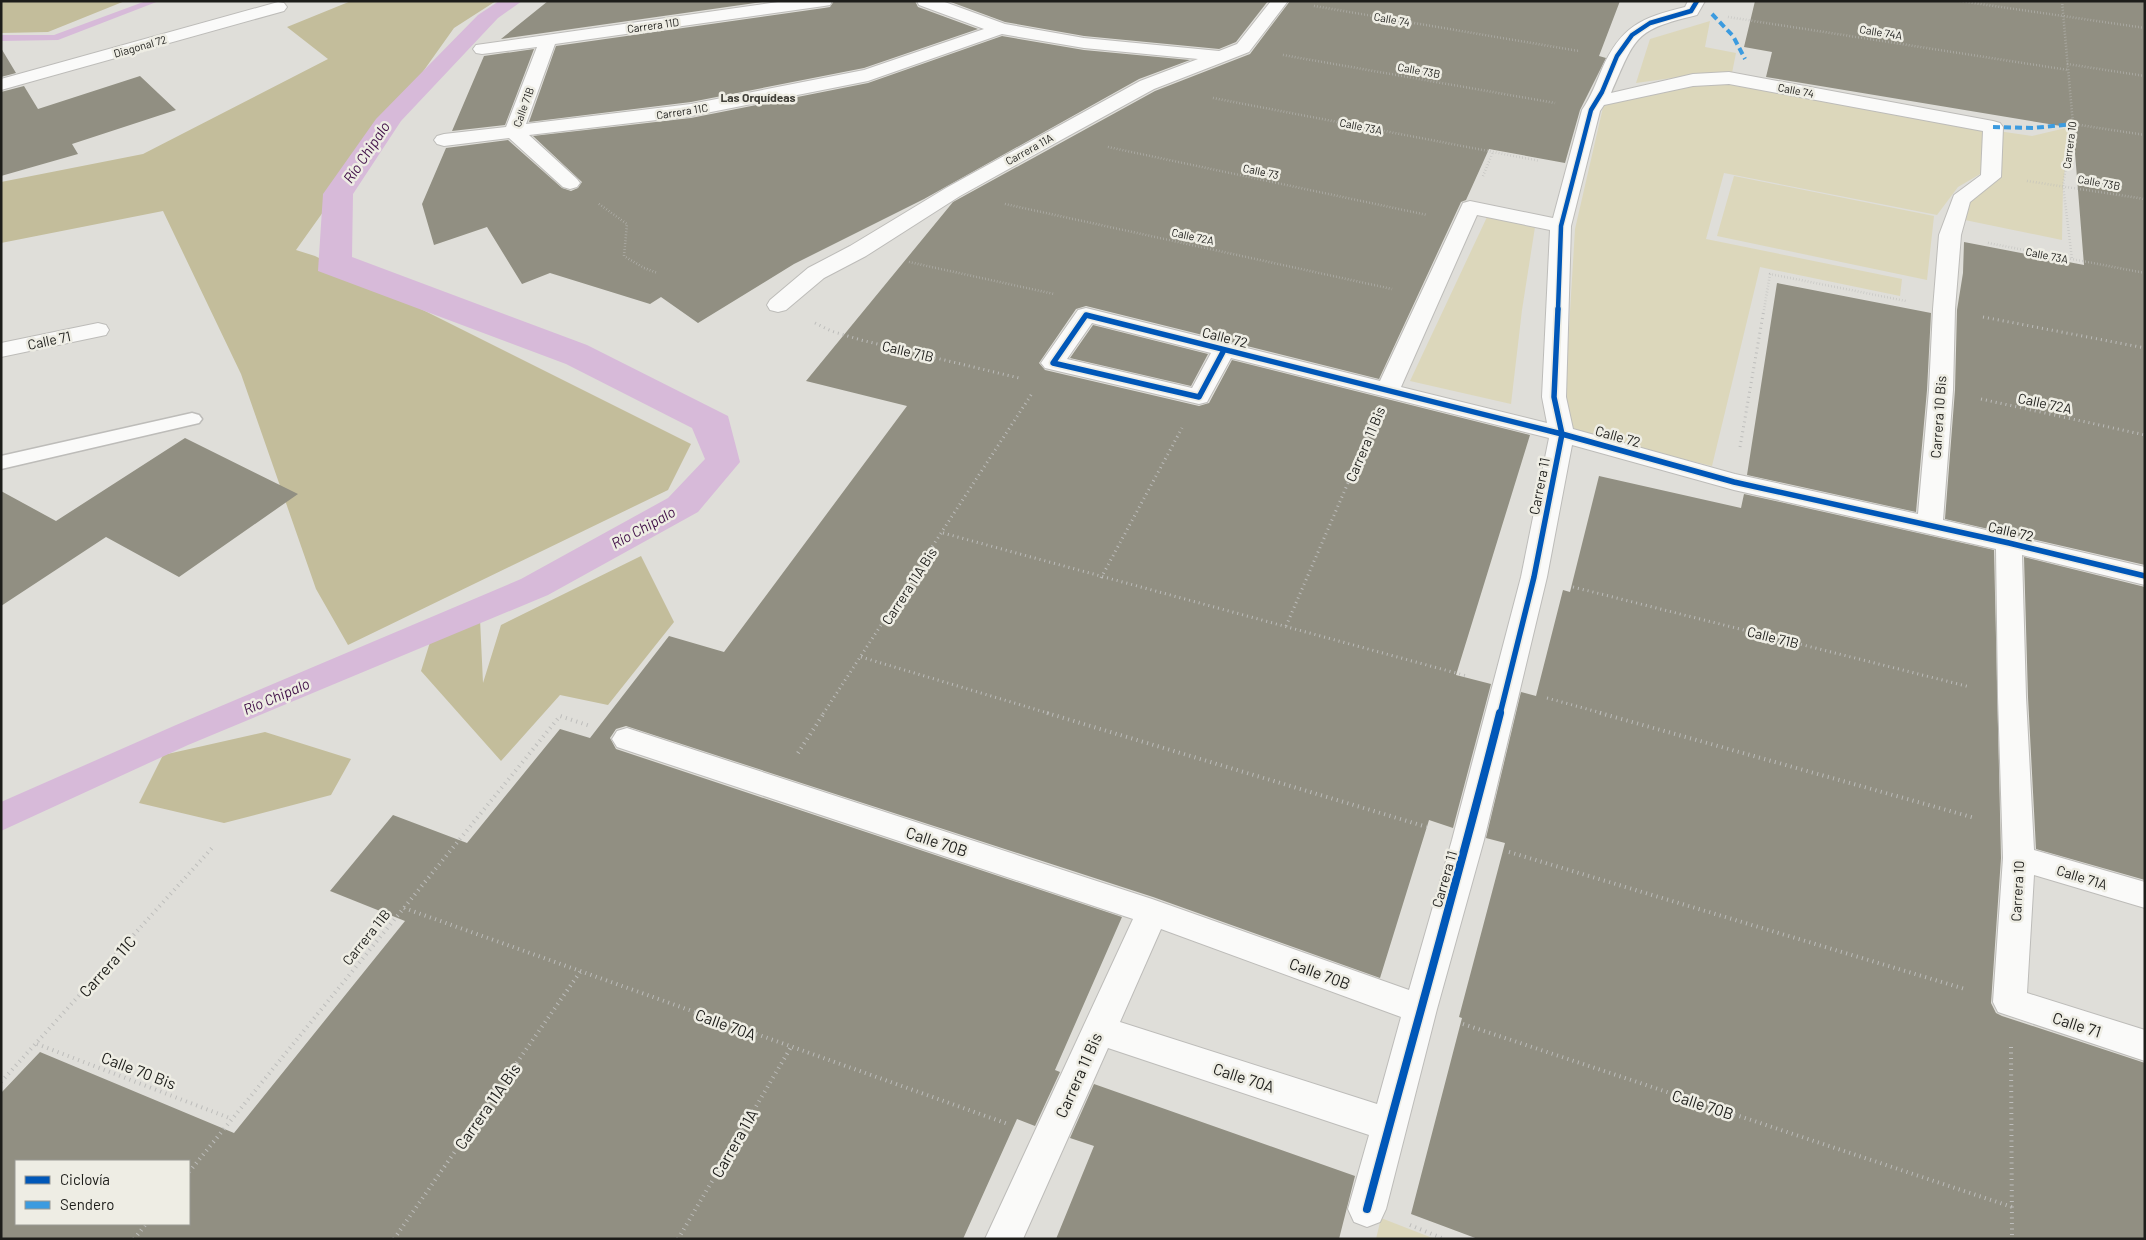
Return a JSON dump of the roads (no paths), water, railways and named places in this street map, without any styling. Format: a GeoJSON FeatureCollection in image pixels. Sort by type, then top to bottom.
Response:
{"type":"FeatureCollection","features":[{"type":"Feature","properties":{"kind":"street","name":"Carrera 11D"},"geometry":{"type":"LineString","coordinates":[[482,49],[824,1]]}},
{"type":"Feature","properties":{"kind":"street"},"geometry":{"type":"LineString","coordinates":[[925,1],[1001,29],[1084,43],[1222,56]]}},
{"type":"Feature","properties":{"kind":"street","name":"Carrera 11A"},"geometry":{"type":"LineString","coordinates":[[784,301],[816,273],[858,251],[953,192],[1054,136],[1147,85],[1243,48],[1280,1]]}},
{"type":"Feature","properties":{"kind":"street","name":"Carrera 11"},"geometry":{"type":"LineString","coordinates":[[1367,1209],[1420,1009],[1468,840],[1534,577],[1562,434],[1554,397],[1561,226],[1575,168],[1595,105],[1616,57],[1629,37],[1639,28],[1655,20],[1694,6]]}},
{"type":"Feature","properties":{"kind":"street","name":"Diagonal 72"},"geometry":{"type":"LineString","coordinates":[[1,85],[278,7]]}},
{"type":"Feature","properties":{"kind":"street","name":"Carrera 11C"},"geometry":{"type":"LineString","coordinates":[[444,140],[691,110],[868,75],[1001,29]]}},
{"type":"Feature","properties":{"kind":"street","name":"Calle 71B"},"geometry":{"type":"LineString","coordinates":[[548,40],[514,132],[570,183]]}},
{"type":"Feature","properties":{"kind":"street","name":"Calle 74"},"geometry":{"type":"LineString","coordinates":[[1595,105],[1693,80],[1729,78],[1993,127],[1991,177],[1961,199],[1950,235],[1944,309]]}},
{"type":"Feature","properties":{"kind":"street","name":"Carrera 11 Bis"},"geometry":{"type":"LineString","coordinates":[[1388,390],[1467,215],[1561,226]]}},
{"type":"Feature","properties":{"kind":"street","name":"Carrera 10 Bis"},"geometry":{"type":"LineString","coordinates":[[1930,525],[1941,390],[1944,309]]}},
{"type":"Feature","properties":{"kind":"street","name":"Calle 72"},"geometry":{"type":"LineString","coordinates":[[1224,350],[1198,397],[1053,363],[1086,315],[1562,434],[1734,482],[2009,543],[2145,576]]}},
{"type":"Feature","properties":{"kind":"street","name":"Calle 71"},"geometry":{"type":"LineString","coordinates":[[1,350],[98,330]]}},
{"type":"Feature","properties":{"kind":"street","name":"Carrera 10"},"geometry":{"type":"LineString","coordinates":[[2009,543],[2012,697],[2019,858],[2010,1002]]}},
{"type":"Feature","properties":{"kind":"street","name":"Calle 70B"},"geometry":{"type":"LineString","coordinates":[[627,739],[1152,912],[1420,1009]]}},
{"type":"Feature","properties":{"kind":"street","name":"Calle 71A"},"geometry":{"type":"LineString","coordinates":[[2019,858],[2145,896]]}},
{"type":"Feature","properties":{"kind":"street","name":"Carrera 11 Bis"},"geometry":{"type":"LineString","coordinates":[[1004,1239],[1152,912]]}},
{"type":"Feature","properties":{"kind":"street","name":"Calle 71"},"geometry":{"type":"LineString","coordinates":[[2010,1002],[2145,1046]]}},
{"type":"Feature","properties":{"kind":"street","name":"Calle 70A"},"geometry":{"type":"LineString","coordinates":[[1098,1030],[1389,1125]]}},
{"type":"Feature","properties":{"kind":"lane"},"geometry":{"type":"LineString","coordinates":[[1,463],[192,419]]}},
{"type":"Feature","properties":{"kind":"water","name":"Río Chipalo"},"geometry":{"type":"Polygon","coordinates":[[[499,1],[522,1],[498,18],[401,121],[353,194],[352,257],[587,345],[728,416],[740,462],[698,512],[548,595],[188,745],[1,831],[1,802],[176,725],[521,579],[668,498],[705,459],[692,428],[566,364],[318,271],[323,194],[376,119],[478,15],[499,1]]]}},
{"type":"Feature","properties":{"kind":"waterway"},"geometry":{"type":"LineString","coordinates":[[1,38],[55,38],[155,1]]}},
{"type":"Feature","properties":{"kind":"district","name":"Las Orquídeas"},"geometry":{"type":"Point","coordinates":[758,97]}}]}
